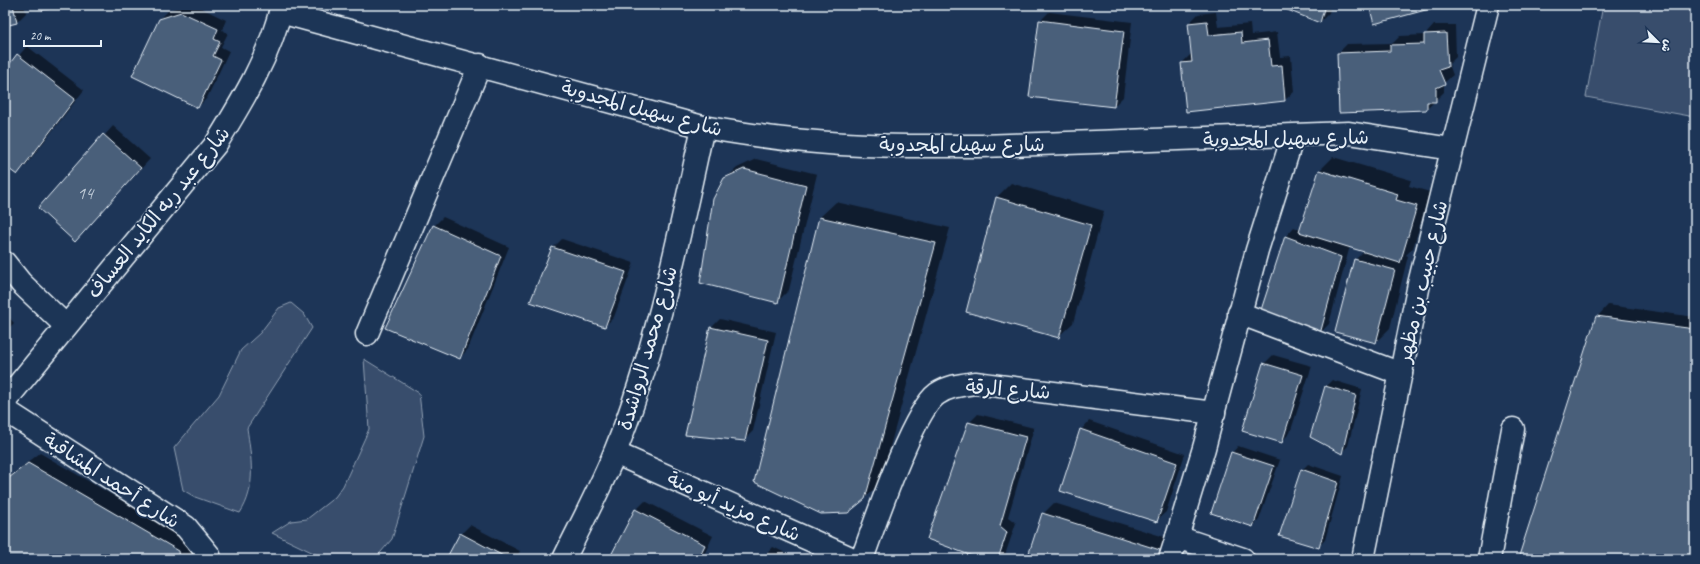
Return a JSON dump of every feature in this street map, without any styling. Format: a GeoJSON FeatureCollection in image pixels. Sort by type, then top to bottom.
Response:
{"type":"FeatureCollection","features":[{"type":"Feature","properties":{"kind":"street","name":"شارع حبيب بن مظهر"},"geometry":{"type":"LineString","coordinates":[[1363,559],[1420,284],[1488,5]]}},
{"type":"Feature","properties":{"kind":"street","name":"شارع سهيل المجدوبة"},"geometry":{"type":"LineString","coordinates":[[281,8],[703,127],[755,136],[807,142],[922,146],[1122,142],[1350,133],[1406,140],[1452,149]]}},
{"type":"Feature","properties":{"kind":"street","name":"شارع عبد ربه الكايد العساف"},"geometry":{"type":"LineString","coordinates":[[5,401],[66,326],[146,232],[216,144],[242,102],[264,59],[281,8]]}},
{"type":"Feature","properties":{"kind":"street"},"geometry":{"type":"LineString","coordinates":[[367,334],[480,65]]}},
{"type":"Feature","properties":{"kind":"street","name":"شارع محمد الرواشدة"},"geometry":{"type":"LineString","coordinates":[[564,559],[615,453],[643,372],[682,224],[703,127]]}},
{"type":"Feature","properties":{"kind":"street"},"geometry":{"type":"LineString","coordinates":[[1170,559],[1214,413],[1239,313],[1293,136]]}},
{"type":"Feature","properties":{"kind":"street"},"geometry":{"type":"LineString","coordinates":[[5,263],[21,282],[66,326]]}},
{"type":"Feature","properties":{"kind":"street"},"geometry":{"type":"LineString","coordinates":[[1239,313],[1401,374]]}},
{"type":"Feature","properties":{"kind":"street","name":"شارع الرقة"},"geometry":{"type":"LineString","coordinates":[[862,559],[884,500],[922,412],[936,394],[954,385],[975,383],[1214,413]]}},
{"type":"Feature","properties":{"kind":"street","name":"شارع أحمد المشاقبة"},"geometry":{"type":"LineString","coordinates":[[5,410],[186,527],[209,555],[210,559]]}},
{"type":"Feature","properties":{"kind":"street"},"geometry":{"type":"LineString","coordinates":[[1489,559],[1513,429]]}},
{"type":"Feature","properties":{"kind":"street","name":"شارع مزيد أبو منة"},"geometry":{"type":"LineString","coordinates":[[615,453],[853,559]]}},
{"type":"Feature","properties":{"kind":"street"},"geometry":{"type":"LineString","coordinates":[[1177,537],[1244,559]]}},
{"type":"Feature","properties":{"kind":"shaded area"},"geometry":{"type":"Polygon","coordinates":[[[1603,5],[1695,5],[1695,117],[1586,97],[1603,5]]]}},
{"type":"Feature","properties":{"kind":"shaded area"},"geometry":{"type":"Polygon","coordinates":[[[291,303],[304,314],[312,328],[247,428],[251,461],[251,483],[245,503],[240,513],[195,497],[183,490],[174,448],[219,395],[241,350],[260,333],[279,308],[291,303]]]}},
{"type":"Feature","properties":{"kind":"shaded area"},"geometry":{"type":"Polygon","coordinates":[[[364,359],[419,393],[424,436],[392,539],[375,559],[326,559],[272,533],[291,521],[307,519],[335,497],[343,486],[369,429],[364,359]]]}},
{"type":"Feature","properties":{"kind":"building"},"geometry":{"type":"Polygon","coordinates":[[[5,5],[13,5],[17,23],[5,26],[5,5]]]}},
{"type":"Feature","properties":{"kind":"building"},"geometry":{"type":"Polygon","coordinates":[[[41,5],[69,5],[42,10],[41,5]]]}},
{"type":"Feature","properties":{"kind":"building"},"geometry":{"type":"Polygon","coordinates":[[[1275,5],[1325,5],[1320,23],[1275,5]]]}},
{"type":"Feature","properties":{"kind":"building"},"geometry":{"type":"Polygon","coordinates":[[[1369,5],[1444,5],[1374,24],[1369,5]]]}},
{"type":"Feature","properties":{"kind":"building"},"geometry":{"type":"Polygon","coordinates":[[[181,12],[218,29],[214,39],[220,42],[213,56],[221,60],[198,108],[132,76],[159,19],[181,12]]]}},
{"type":"Feature","properties":{"kind":"building"},"geometry":{"type":"Polygon","coordinates":[[[1039,20],[1124,31],[1114,107],[1029,97],[1039,20]]]}},
{"type":"Feature","properties":{"kind":"building"},"geometry":{"type":"Polygon","coordinates":[[[1207,21],[1209,35],[1241,32],[1242,43],[1268,40],[1271,66],[1282,65],[1285,101],[1186,112],[1181,63],[1192,62],[1188,23],[1207,21]]]}},
{"type":"Feature","properties":{"kind":"building"},"geometry":{"type":"Polygon","coordinates":[[[1446,33],[1448,67],[1439,70],[1445,84],[1436,88],[1436,102],[1427,102],[1427,110],[1339,113],[1337,53],[1390,51],[1390,45],[1424,44],[1424,34],[1446,33]]]}},
{"type":"Feature","properties":{"kind":"building"},"geometry":{"type":"Polygon","coordinates":[[[17,54],[75,99],[17,175],[5,166],[5,70],[17,54]]]}},
{"type":"Feature","properties":{"kind":"building"},"geometry":{"type":"Polygon","coordinates":[[[103,134],[141,168],[75,242],[38,208],[103,134]]]}},
{"type":"Feature","properties":{"kind":"building"},"geometry":{"type":"Polygon","coordinates":[[[744,169],[806,185],[778,303],[700,283],[713,199],[724,178],[744,169]]]}},
{"type":"Feature","properties":{"kind":"building"},"geometry":{"type":"Polygon","coordinates":[[[1319,170],[1398,194],[1396,200],[1417,206],[1400,263],[1299,232],[1319,170]]]}},
{"type":"Feature","properties":{"kind":"building"},"geometry":{"type":"Polygon","coordinates":[[[996,197],[1091,225],[1059,338],[966,312],[996,197]]]}},
{"type":"Feature","properties":{"kind":"building"},"geometry":{"type":"Polygon","coordinates":[[[819,217],[936,243],[865,499],[848,513],[821,514],[754,482],[819,217]]]}},
{"type":"Feature","properties":{"kind":"building"},"geometry":{"type":"Polygon","coordinates":[[[433,225],[501,256],[460,359],[385,328],[433,225]]]}},
{"type":"Feature","properties":{"kind":"building"},"geometry":{"type":"Polygon","coordinates":[[[1285,236],[1341,257],[1320,334],[1260,313],[1285,236]]]}},
{"type":"Feature","properties":{"kind":"building"},"geometry":{"type":"Polygon","coordinates":[[[552,247],[626,272],[605,327],[530,302],[552,247]]]}},
{"type":"Feature","properties":{"kind":"building"},"geometry":{"type":"Polygon","coordinates":[[[1354,259],[1395,270],[1376,343],[1335,332],[1354,259]]]}},
{"type":"Feature","properties":{"kind":"building"},"geometry":{"type":"Polygon","coordinates":[[[1596,316],[1695,329],[1695,559],[1518,559],[1596,316]]]}},
{"type":"Feature","properties":{"kind":"building"},"geometry":{"type":"Polygon","coordinates":[[[710,327],[768,340],[745,441],[685,435],[710,327]]]}},
{"type":"Feature","properties":{"kind":"building"},"geometry":{"type":"Polygon","coordinates":[[[1263,363],[1303,375],[1282,443],[1242,431],[1263,363]]]}},
{"type":"Feature","properties":{"kind":"building"},"geometry":{"type":"Polygon","coordinates":[[[1325,386],[1356,395],[1342,454],[1310,437],[1325,386]]]}},
{"type":"Feature","properties":{"kind":"building"},"geometry":{"type":"Polygon","coordinates":[[[968,422],[1026,437],[1000,526],[1007,532],[998,559],[980,559],[927,539],[968,422]]]}},
{"type":"Feature","properties":{"kind":"building"},"geometry":{"type":"Polygon","coordinates":[[[1080,429],[1177,463],[1157,522],[1060,491],[1080,429]]]}},
{"type":"Feature","properties":{"kind":"building"},"geometry":{"type":"Polygon","coordinates":[[[1231,452],[1274,466],[1253,527],[1211,513],[1231,452]]]}},
{"type":"Feature","properties":{"kind":"building"},"geometry":{"type":"Polygon","coordinates":[[[28,463],[179,551],[180,559],[5,559],[5,481],[28,463]]]}},
{"type":"Feature","properties":{"kind":"building"},"geometry":{"type":"Polygon","coordinates":[[[1301,469],[1338,482],[1319,548],[1279,536],[1301,469]]]}},
{"type":"Feature","properties":{"kind":"building"},"geometry":{"type":"Polygon","coordinates":[[[635,509],[705,545],[698,559],[609,559],[635,509]]]}},
{"type":"Feature","properties":{"kind":"building"},"geometry":{"type":"Polygon","coordinates":[[[1042,513],[1160,550],[1157,559],[1027,559],[1042,513]]]}},
{"type":"Feature","properties":{"kind":"building"},"geometry":{"type":"Polygon","coordinates":[[[460,533],[509,559],[446,559],[460,533]]]}},
{"type":"Feature","properties":{"kind":"building"},"geometry":{"type":"Polygon","coordinates":[[[763,555],[771,559],[761,559],[763,555]]]}}]}
